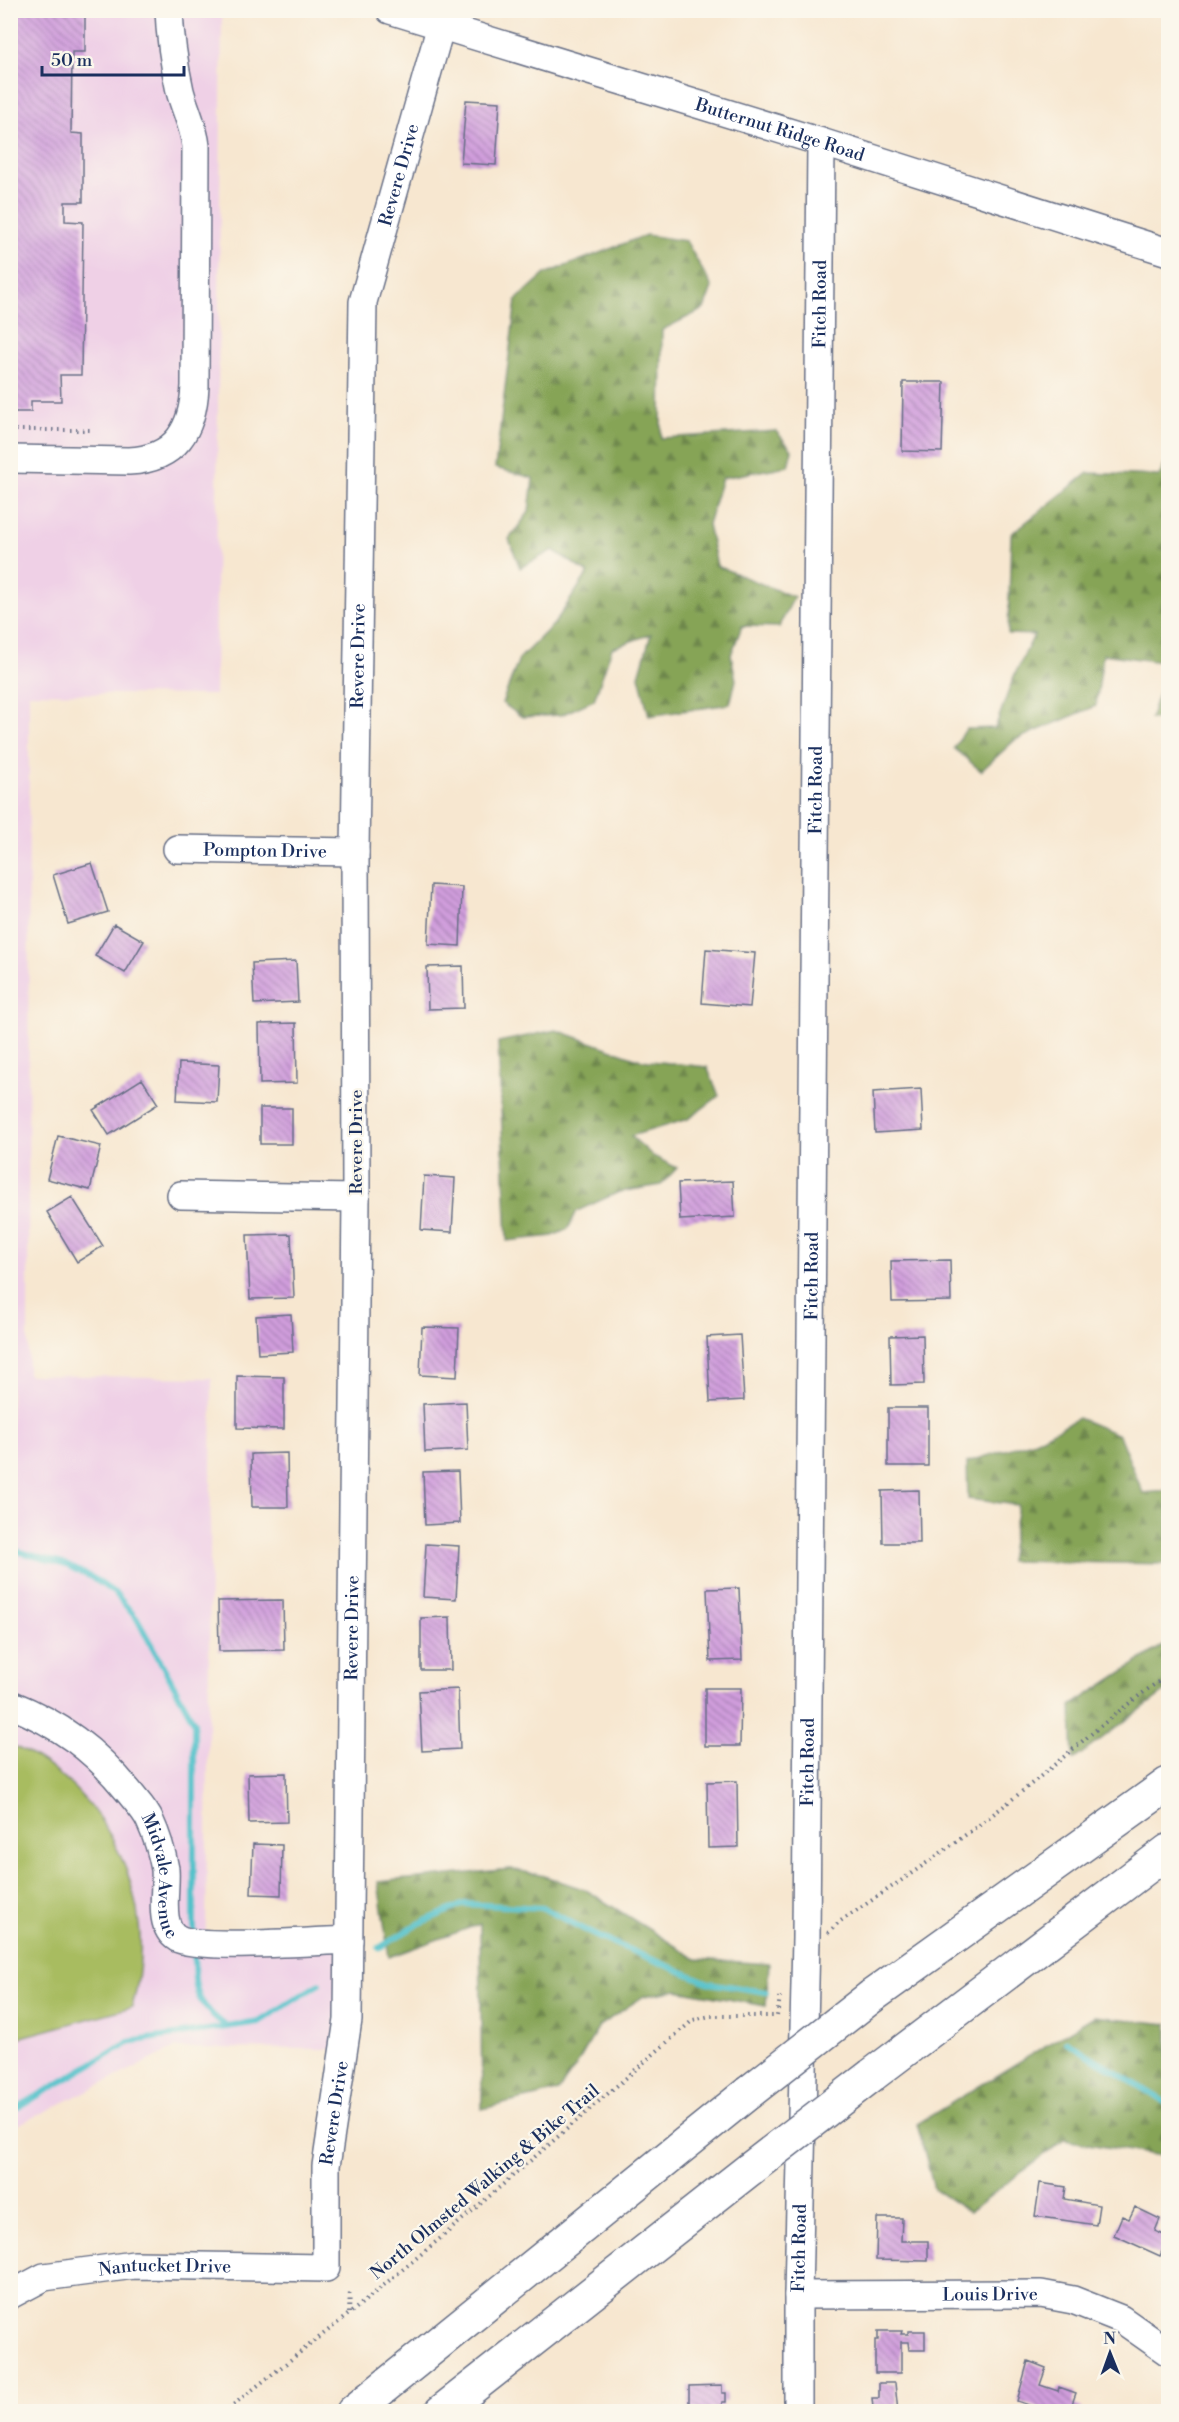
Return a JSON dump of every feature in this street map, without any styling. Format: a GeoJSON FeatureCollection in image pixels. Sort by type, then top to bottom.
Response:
{"type":"FeatureCollection","features":[{"type":"Feature","properties":{"kind":"highway"},"geometry":{"type":"LineString","coordinates":[[353,2412],[748,2093],[872,1996],[1168,1784]]}},
{"type":"Feature","properties":{"kind":"highway"},"geometry":{"type":"LineString","coordinates":[[441,2412],[750,2169],[1168,1851]]}},
{"type":"Feature","properties":{"kind":"street"},"geometry":{"type":"LineString","coordinates":[[10,459],[138,461],[172,448],[184,432],[195,392],[196,146],[191,118],[181,94],[173,56],[170,10]]}},
{"type":"Feature","properties":{"kind":"street","name":"Butternut Ridge Road"},"geometry":{"type":"LineString","coordinates":[[390,10],[821,142],[1168,252]]}},
{"type":"Feature","properties":{"kind":"street","name":"Revere Drive"},"geometry":{"type":"LineString","coordinates":[[326,2268],[326,2166],[348,2020],[356,1198],[355,852],[363,302],[441,25]]}},
{"type":"Feature","properties":{"kind":"street","name":"Fitch Road"},"geometry":{"type":"LineString","coordinates":[[798,2412],[798,2295],[806,1914],[821,142]]}},
{"type":"Feature","properties":{"kind":"street","name":"Pompton Drive"},"geometry":{"type":"LineString","coordinates":[[177,849],[355,852]]}},
{"type":"Feature","properties":{"kind":"street"},"geometry":{"type":"LineString","coordinates":[[181,1195],[356,1198]]}},
{"type":"Feature","properties":{"kind":"street","name":"Midvale Avenue"},"geometry":{"type":"LineString","coordinates":[[10,1704],[37,1715],[91,1750],[114,1773],[144,1812],[159,1843],[165,1870],[168,1924],[174,1936],[194,1943],[349,1940]]}},
{"type":"Feature","properties":{"kind":"street","name":"Nantucket Drive"},"geometry":{"type":"LineString","coordinates":[[10,2295],[44,2277],[134,2265],[326,2268]]}},
{"type":"Feature","properties":{"kind":"street","name":"Louis Drive"},"geometry":{"type":"LineString","coordinates":[[798,2295],[1041,2294],[1073,2300],[1121,2319],[1168,2352]]}},
{"type":"Feature","properties":{"kind":"path"},"geometry":{"type":"LineString","coordinates":[[10,429],[91,430]]}},
{"type":"Feature","properties":{"kind":"path"},"geometry":{"type":"LineString","coordinates":[[823,1934],[830,1933],[839,1922],[943,1854],[1025,1789],[1117,1711],[1168,1675]]}},
{"type":"Feature","properties":{"kind":"path","name":"North Olmsted Walking & Bike Trail"},"geometry":{"type":"LineString","coordinates":[[224,2412],[349,2314],[544,2151],[693,2020],[710,2016],[777,2016]]}},
{"type":"Feature","properties":{"kind":"path"},"geometry":{"type":"LineString","coordinates":[[349,2314],[350,2290]]}},
{"type":"Feature","properties":{"kind":"shaded area"},"geometry":{"type":"Polygon","coordinates":[[[11,11],[222,11],[215,695],[29,693],[28,1375],[212,1378],[206,1933],[322,1929],[339,1915],[334,2049],[175,2048],[11,2128],[11,11]]]}},
{"type":"Feature","properties":{"kind":"green space"},"geometry":{"type":"Polygon","coordinates":[[[646,235],[686,241],[712,287],[704,309],[662,330],[661,438],[776,431],[792,450],[788,466],[722,478],[708,524],[717,566],[794,597],[779,627],[742,626],[731,655],[736,680],[730,704],[649,716],[639,676],[651,634],[612,648],[594,700],[561,715],[522,717],[502,703],[519,659],[554,624],[588,573],[553,550],[520,568],[509,539],[529,512],[533,478],[495,468],[516,300],[545,274],[646,235]]]}},
{"type":"Feature","properties":{"kind":"green space"},"geometry":{"type":"Polygon","coordinates":[[[1168,458],[1168,663],[1103,654],[1096,706],[1015,740],[981,771],[954,748],[966,729],[995,728],[1014,676],[1034,635],[1008,634],[1011,534],[1088,473],[1159,476],[1168,458]]]}},
{"type":"Feature","properties":{"kind":"green space"},"geometry":{"type":"Polygon","coordinates":[[[1168,664],[1168,718],[1150,719],[1168,664]]]}},
{"type":"Feature","properties":{"kind":"green space"},"geometry":{"type":"Polygon","coordinates":[[[556,1030],[641,1060],[707,1067],[719,1096],[688,1119],[631,1136],[653,1156],[677,1168],[661,1185],[619,1192],[577,1211],[568,1229],[553,1236],[507,1241],[498,1042],[556,1030]]]}},
{"type":"Feature","properties":{"kind":"green space"},"geometry":{"type":"Polygon","coordinates":[[[1078,1418],[1119,1435],[1143,1493],[1168,1491],[1168,1564],[1009,1561],[1018,1505],[968,1499],[967,1462],[1035,1441],[1078,1418]]]}},
{"type":"Feature","properties":{"kind":"green space"},"geometry":{"type":"Polygon","coordinates":[[[1168,1642],[1168,1689],[1073,1760],[1071,1706],[1168,1642]]]}},
{"type":"Feature","properties":{"kind":"green space"},"geometry":{"type":"Polygon","coordinates":[[[11,1745],[46,1764],[75,1789],[100,1819],[120,1853],[133,1890],[140,1929],[139,1968],[132,2007],[11,2040],[11,1745]]]}},
{"type":"Feature","properties":{"kind":"green space"},"geometry":{"type":"Polygon","coordinates":[[[511,1869],[544,1876],[586,1890],[696,1959],[769,1964],[766,2006],[677,1990],[644,1996],[599,2026],[576,2066],[558,2091],[482,2109],[480,1924],[389,1957],[378,1882],[511,1869]]]}},
{"type":"Feature","properties":{"kind":"green space"},"geometry":{"type":"Polygon","coordinates":[[[1094,2016],[1168,2024],[1168,2157],[1064,2140],[969,2212],[934,2189],[917,2124],[1094,2016]]]}},
{"type":"Feature","properties":{"kind":"building"},"geometry":{"type":"Polygon","coordinates":[[[10,10],[85,10],[85,52],[72,52],[71,133],[83,134],[83,202],[65,202],[65,221],[83,222],[81,375],[60,375],[61,401],[31,401],[31,412],[10,412],[10,10]]]}},
{"type":"Feature","properties":{"kind":"building"},"geometry":{"type":"Polygon","coordinates":[[[466,100],[500,102],[496,165],[461,163],[466,100]]]}},
{"type":"Feature","properties":{"kind":"building"},"geometry":{"type":"Polygon","coordinates":[[[903,382],[944,382],[942,452],[902,451],[903,382]]]}},
{"type":"Feature","properties":{"kind":"building"},"geometry":{"type":"Polygon","coordinates":[[[92,863],[108,912],[68,924],[53,875],[92,863]]]}},
{"type":"Feature","properties":{"kind":"building"},"geometry":{"type":"Polygon","coordinates":[[[431,885],[462,887],[460,946],[428,944],[431,885]]]}},
{"type":"Feature","properties":{"kind":"building"},"geometry":{"type":"Polygon","coordinates":[[[114,924],[144,941],[125,973],[95,956],[114,924]]]}},
{"type":"Feature","properties":{"kind":"building"},"geometry":{"type":"Polygon","coordinates":[[[706,949],[755,953],[750,1007],[702,1003],[706,949]]]}},
{"type":"Feature","properties":{"kind":"building"},"geometry":{"type":"Polygon","coordinates":[[[296,961],[298,1002],[254,1004],[252,963],[296,961]]]}},
{"type":"Feature","properties":{"kind":"building"},"geometry":{"type":"Polygon","coordinates":[[[463,966],[464,1008],[428,1009],[427,967],[463,966]]]}},
{"type":"Feature","properties":{"kind":"building"},"geometry":{"type":"Polygon","coordinates":[[[296,1023],[297,1083],[260,1084],[259,1024],[296,1023]]]}},
{"type":"Feature","properties":{"kind":"building"},"geometry":{"type":"Polygon","coordinates":[[[179,1063],[219,1065],[217,1102],[177,1100],[179,1063]]]}},
{"type":"Feature","properties":{"kind":"building"},"geometry":{"type":"Polygon","coordinates":[[[142,1079],[158,1104],[109,1135],[93,1110],[142,1079]]]}},
{"type":"Feature","properties":{"kind":"building"},"geometry":{"type":"Polygon","coordinates":[[[921,1089],[923,1130],[875,1133],[873,1092],[921,1089]]]}},
{"type":"Feature","properties":{"kind":"building"},"geometry":{"type":"Polygon","coordinates":[[[260,1108],[292,1108],[292,1144],[260,1144],[260,1108]]]}},
{"type":"Feature","properties":{"kind":"building"},"geometry":{"type":"Polygon","coordinates":[[[58,1136],[101,1146],[90,1190],[47,1179],[58,1136]]]}},
{"type":"Feature","properties":{"kind":"building"},"geometry":{"type":"Polygon","coordinates":[[[424,1176],[455,1178],[452,1232],[421,1230],[424,1176]]]}},
{"type":"Feature","properties":{"kind":"building"},"geometry":{"type":"Polygon","coordinates":[[[733,1181],[735,1217],[680,1220],[678,1183],[733,1181]]]}},
{"type":"Feature","properties":{"kind":"building"},"geometry":{"type":"Polygon","coordinates":[[[72,1197],[103,1246],[77,1262],[47,1212],[72,1197]]]}},
{"type":"Feature","properties":{"kind":"building"},"geometry":{"type":"Polygon","coordinates":[[[291,1234],[294,1298],[250,1299],[247,1235],[291,1234]]]}},
{"type":"Feature","properties":{"kind":"building"},"geometry":{"type":"Polygon","coordinates":[[[950,1260],[951,1301],[892,1302],[891,1261],[950,1260]]]}},
{"type":"Feature","properties":{"kind":"building"},"geometry":{"type":"Polygon","coordinates":[[[291,1314],[293,1352],[258,1354],[256,1316],[291,1314]]]}},
{"type":"Feature","properties":{"kind":"building"},"geometry":{"type":"Polygon","coordinates":[[[422,1327],[459,1328],[457,1377],[420,1375],[422,1327]]]}},
{"type":"Feature","properties":{"kind":"building"},"geometry":{"type":"Polygon","coordinates":[[[740,1335],[744,1400],[710,1402],[707,1337],[740,1335]]]}},
{"type":"Feature","properties":{"kind":"building"},"geometry":{"type":"Polygon","coordinates":[[[923,1335],[924,1384],[891,1385],[890,1336],[923,1335]]]}},
{"type":"Feature","properties":{"kind":"building"},"geometry":{"type":"Polygon","coordinates":[[[237,1376],[284,1377],[284,1429],[237,1428],[237,1376]]]}},
{"type":"Feature","properties":{"kind":"building"},"geometry":{"type":"Polygon","coordinates":[[[466,1402],[468,1450],[425,1452],[423,1404],[466,1402]]]}},
{"type":"Feature","properties":{"kind":"building"},"geometry":{"type":"Polygon","coordinates":[[[888,1408],[928,1408],[928,1466],[888,1466],[888,1408]]]}},
{"type":"Feature","properties":{"kind":"building"},"geometry":{"type":"Polygon","coordinates":[[[287,1453],[288,1507],[252,1507],[251,1454],[287,1453]]]}},
{"type":"Feature","properties":{"kind":"building"},"geometry":{"type":"Polygon","coordinates":[[[458,1471],[460,1523],[425,1525],[423,1472],[458,1471]]]}},
{"type":"Feature","properties":{"kind":"building"},"geometry":{"type":"Polygon","coordinates":[[[919,1490],[920,1543],[883,1543],[882,1491],[919,1490]]]}},
{"type":"Feature","properties":{"kind":"building"},"geometry":{"type":"Polygon","coordinates":[[[426,1544],[459,1546],[456,1599],[423,1597],[426,1544]]]}},
{"type":"Feature","properties":{"kind":"building"},"geometry":{"type":"Polygon","coordinates":[[[739,1588],[742,1660],[710,1661],[707,1589],[739,1588]]]}},
{"type":"Feature","properties":{"kind":"building"},"geometry":{"type":"Polygon","coordinates":[[[283,1600],[284,1650],[219,1651],[218,1601],[283,1600]]]}},
{"type":"Feature","properties":{"kind":"building"},"geometry":{"type":"Polygon","coordinates":[[[450,1617],[451,1670],[421,1670],[421,1618],[450,1617]]]}},
{"type":"Feature","properties":{"kind":"building"},"geometry":{"type":"Polygon","coordinates":[[[705,1688],[741,1688],[740,1746],[705,1746],[705,1688]]]}},
{"type":"Feature","properties":{"kind":"building"},"geometry":{"type":"Polygon","coordinates":[[[458,1689],[460,1749],[422,1751],[419,1691],[458,1689]]]}},
{"type":"Feature","properties":{"kind":"building"},"geometry":{"type":"Polygon","coordinates":[[[286,1773],[287,1822],[249,1823],[248,1774],[286,1773]]]}},
{"type":"Feature","properties":{"kind":"building"},"geometry":{"type":"Polygon","coordinates":[[[737,1781],[738,1847],[708,1848],[707,1782],[737,1781]]]}},
{"type":"Feature","properties":{"kind":"building"},"geometry":{"type":"Polygon","coordinates":[[[253,1844],[282,1845],[281,1895],[251,1894],[253,1844]]]}},
{"type":"Feature","properties":{"kind":"building"},"geometry":{"type":"Polygon","coordinates":[[[1040,2183],[1066,2187],[1064,2199],[1099,2205],[1096,2225],[1035,2216],[1040,2183]]]}},
{"type":"Feature","properties":{"kind":"building"},"geometry":{"type":"Polygon","coordinates":[[[1135,2207],[1160,2219],[1155,2231],[1168,2237],[1160,2256],[1114,2235],[1122,2216],[1129,2219],[1135,2207]]]}},
{"type":"Feature","properties":{"kind":"building"},"geometry":{"type":"Polygon","coordinates":[[[877,2218],[902,2218],[901,2241],[928,2241],[928,2261],[876,2260],[877,2218]]]}},
{"type":"Feature","properties":{"kind":"building"},"geometry":{"type":"Polygon","coordinates":[[[878,2331],[902,2331],[901,2334],[908,2334],[908,2331],[925,2331],[925,2350],[909,2350],[908,2342],[901,2342],[901,2373],[875,2373],[875,2340],[878,2340],[878,2331]]]}},
{"type":"Feature","properties":{"kind":"building"},"geometry":{"type":"Polygon","coordinates":[[[1028,2361],[1046,2368],[1040,2385],[1058,2391],[1059,2387],[1076,2393],[1072,2404],[1082,2408],[1081,2412],[1039,2412],[1040,2409],[1017,2401],[1028,2361]]]}},
{"type":"Feature","properties":{"kind":"building"},"geometry":{"type":"Polygon","coordinates":[[[879,2383],[895,2383],[898,2412],[875,2412],[872,2398],[879,2398],[879,2383]]]}},
{"type":"Feature","properties":{"kind":"building"},"geometry":{"type":"Polygon","coordinates":[[[722,2385],[722,2393],[726,2393],[726,2402],[722,2402],[722,2409],[710,2409],[710,2412],[689,2409],[689,2386],[722,2385]]]}},
{"type":"Feature","properties":{"kind":"waterway"},"geometry":{"type":"LineString","coordinates":[[10,1549],[66,1565],[93,1578],[116,1594],[137,1619],[194,1722],[194,1935]]}},
{"type":"Feature","properties":{"kind":"waterway"},"geometry":{"type":"LineString","coordinates":[[379,1948],[418,1924],[464,1904],[543,1908],[601,1938],[709,1983],[766,1992]]}},
{"type":"Feature","properties":{"kind":"waterway"},"geometry":{"type":"LineString","coordinates":[[194,1949],[196,1985],[201,2001],[227,2027]]}},
{"type":"Feature","properties":{"kind":"waterway"},"geometry":{"type":"LineString","coordinates":[[10,2112],[129,2042],[259,2022],[319,1984]]}},
{"type":"Feature","properties":{"kind":"waterway"},"geometry":{"type":"LineString","coordinates":[[1067,2042],[1168,2104]]}}]}
